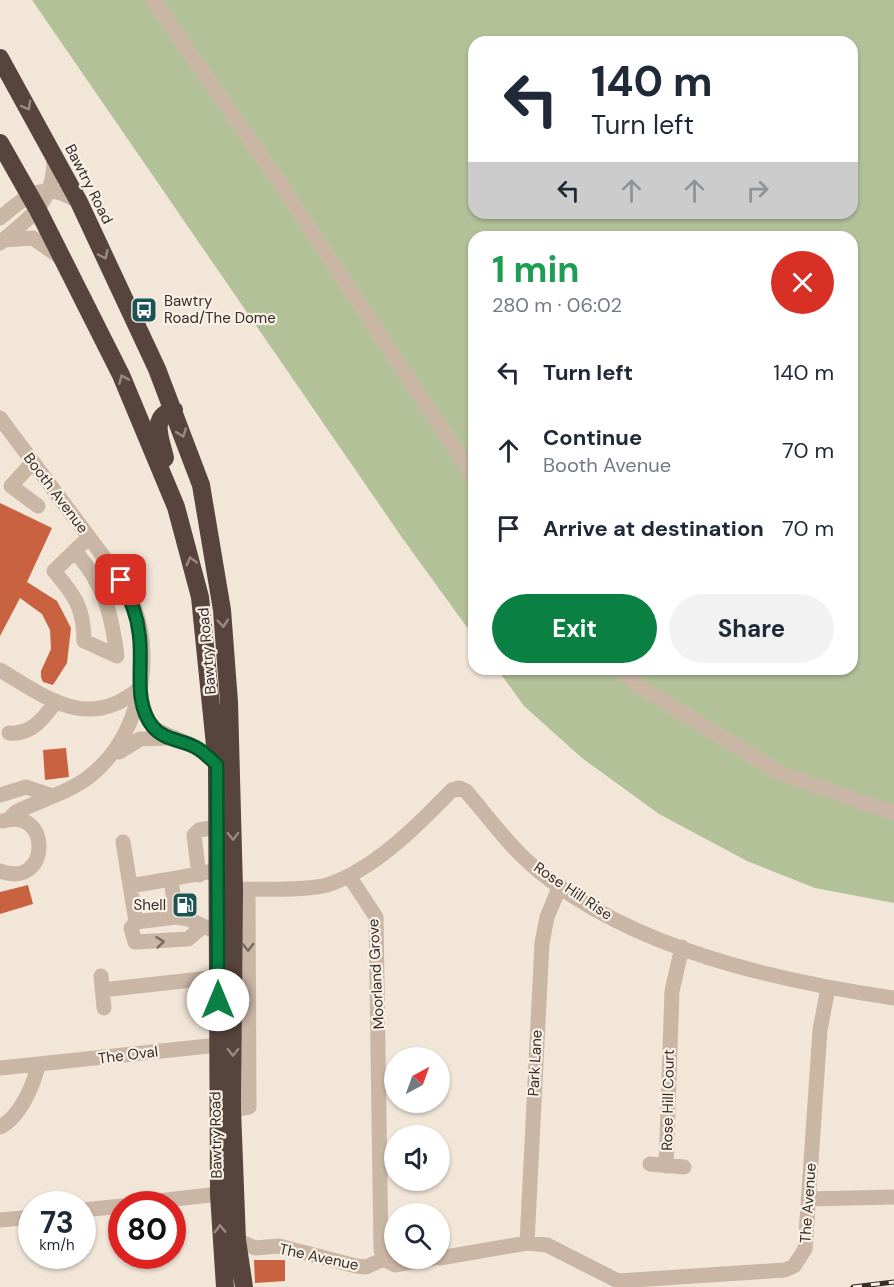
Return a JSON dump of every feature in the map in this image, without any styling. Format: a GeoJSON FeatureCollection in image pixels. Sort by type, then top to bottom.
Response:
{"type":"FeatureCollection","features":[{"type":"Feature","properties":{"kind":"highway","name":"Bawtry Road"},"geometry":{"type":"LineString","coordinates":[[0,58],[79,202],[174,410],[201,485],[222,610],[241,889],[232,1110],[237,1240],[244,1287]]}},
{"type":"Feature","properties":{"kind":"highway","name":"Bawtry Road"},"geometry":{"type":"LineString","coordinates":[[0,143],[63,259],[121,375],[176,507],[200,597],[217,765],[218,870],[210,928],[219,978],[219,1194],[225,1287]]}},
{"type":"Feature","properties":{"kind":"highway"},"geometry":{"type":"LineString","coordinates":[[174,410],[160,416],[157,423],[176,507]]}},
{"type":"Feature","properties":{"kind":"street"},"geometry":{"type":"LineString","coordinates":[[153,0],[280,183],[468,468]]}},
{"type":"Feature","properties":{"kind":"street"},"geometry":{"type":"LineString","coordinates":[[0,218],[33,202],[50,190],[54,154]]}},
{"type":"Feature","properties":{"kind":"street"},"geometry":{"type":"LineString","coordinates":[[50,190],[69,195],[79,202]]}},
{"type":"Feature","properties":{"kind":"street"},"geometry":{"type":"LineString","coordinates":[[1,242],[33,202]]}},
{"type":"Feature","properties":{"kind":"street"},"geometry":{"type":"LineString","coordinates":[[1,242],[33,238],[63,259]]}},
{"type":"Feature","properties":{"kind":"street","name":"Booth Avenue"},"geometry":{"type":"LineString","coordinates":[[2,427],[121,580],[135,610],[142,663],[140,688],[124,739],[108,761],[88,778],[16,812],[4,821]]}},
{"type":"Feature","properties":{"kind":"street"},"geometry":{"type":"LineString","coordinates":[[32,463],[11,486],[38,506]]}},
{"type":"Feature","properties":{"kind":"street"},"geometry":{"type":"LineString","coordinates":[[75,551],[90,569],[103,591],[112,619],[117,656],[84,641],[84,618],[74,595],[54,571],[89,537]]}},
{"type":"Feature","properties":{"kind":"street"},"geometry":{"type":"LineString","coordinates":[[0,670],[55,703],[92,709],[125,701],[140,688]]}},
{"type":"Feature","properties":{"kind":"street"},"geometry":{"type":"LineString","coordinates":[[626,675],[637,685],[782,774],[894,813]]}},
{"type":"Feature","properties":{"kind":"street"},"geometry":{"type":"LineString","coordinates":[[140,688],[144,714],[155,729],[169,738],[193,746],[232,777]]}},
{"type":"Feature","properties":{"kind":"street"},"geometry":{"type":"LineString","coordinates":[[9,734],[20,734],[33,728],[55,703]]}},
{"type":"Feature","properties":{"kind":"street"},"geometry":{"type":"LineString","coordinates":[[108,761],[130,743],[140,739],[169,738]]}},
{"type":"Feature","properties":{"kind":"street"},"geometry":{"type":"LineString","coordinates":[[0,795],[26,787],[50,795]]}},
{"type":"Feature","properties":{"kind":"street","name":"Rose Hill Rise"},"geometry":{"type":"LineString","coordinates":[[241,889],[324,885],[349,876],[409,834],[452,790],[459,788],[466,791],[520,854],[560,886],[628,927],[743,967],[828,988],[894,998]]}},
{"type":"Feature","properties":{"kind":"street","name":"Booth Avenue"},"geometry":{"type":"LineString","coordinates":[[0,871],[19,874],[34,864],[39,855],[40,846],[34,829],[18,820],[4,821]]}},
{"type":"Feature","properties":{"kind":"street"},"geometry":{"type":"LineString","coordinates":[[199,874],[194,835],[199,830],[217,827]]}},
{"type":"Feature","properties":{"kind":"street"},"geometry":{"type":"LineString","coordinates":[[123,842],[136,922]]}},
{"type":"Feature","properties":{"kind":"street"},"geometry":{"type":"LineString","coordinates":[[130,885],[218,870]]}},
{"type":"Feature","properties":{"kind":"street","name":"Moorland Grove"},"geometry":{"type":"LineString","coordinates":[[349,876],[376,917],[381,1250],[384,1259]]}},
{"type":"Feature","properties":{"kind":"street"},"geometry":{"type":"LineString","coordinates":[[171,879],[176,917]]}},
{"type":"Feature","properties":{"kind":"street","name":"Park Lane"},"geometry":{"type":"LineString","coordinates":[[527,1243],[542,943],[547,917],[560,886]]}},
{"type":"Feature","properties":{"kind":"street"},"geometry":{"type":"LineString","coordinates":[[176,917],[210,928],[188,939],[138,944],[134,940],[131,928],[136,922],[176,917]]}},
{"type":"Feature","properties":{"kind":"street","name":"Rose Hill Court"},"geometry":{"type":"LineString","coordinates":[[666,1166],[672,990],[682,947]]}},
{"type":"Feature","properties":{"kind":"street"},"geometry":{"type":"LineString","coordinates":[[104,1008],[101,983],[219,978]]}},
{"type":"Feature","properties":{"kind":"street","name":"The Avenue"},"geometry":{"type":"LineString","coordinates":[[450,1255],[527,1243],[548,1245],[618,1281],[785,1270],[794,1266],[805,1249],[820,1030],[828,988]]}},
{"type":"Feature","properties":{"kind":"street","name":"The Oval"},"geometry":{"type":"LineString","coordinates":[[0,1068],[38,1066],[218,1045]]}},
{"type":"Feature","properties":{"kind":"street"},"geometry":{"type":"LineString","coordinates":[[0,1127],[9,1122],[34,1083],[38,1066]]}},
{"type":"Feature","properties":{"kind":"street","name":"Rose Hill Court"},"geometry":{"type":"LineString","coordinates":[[650,1164],[684,1167]]}},
{"type":"Feature","properties":{"kind":"street"},"geometry":{"type":"LineString","coordinates":[[186,1198],[219,1194]]}},
{"type":"Feature","properties":{"kind":"street"},"geometry":{"type":"LineString","coordinates":[[808,1199],[894,1197]]}},
{"type":"Feature","properties":{"kind":"street"},"geometry":{"type":"LineString","coordinates":[[0,1221],[18,1219]]}},
{"type":"Feature","properties":{"kind":"street","name":"The Avenue"},"geometry":{"type":"LineString","coordinates":[[237,1240],[255,1248],[279,1246],[356,1266],[366,1267],[384,1259]]}},
{"type":"Feature","properties":{"kind":"green space"},"geometry":{"type":"Polygon","coordinates":[[[32,0],[894,0],[894,903],[815,888],[747,861],[659,814],[582,758],[524,706],[501,675],[858,675],[858,231],[468,231],[468,629],[403,539],[32,0]]]}},
{"type":"Feature","properties":{"kind":"building"},"geometry":{"type":"Polygon","coordinates":[[[0,503],[52,528],[27,582],[57,601],[71,628],[67,663],[53,685],[43,682],[41,677],[41,671],[51,649],[50,630],[42,614],[20,598],[0,636],[0,503]]]}},
{"type":"Feature","properties":{"kind":"building"},"geometry":{"type":"Polygon","coordinates":[[[66,748],[69,777],[45,780],[43,750],[66,748]]]}},
{"type":"Feature","properties":{"kind":"building"},"geometry":{"type":"Polygon","coordinates":[[[28,885],[33,904],[0,914],[0,892],[28,885]]]}},
{"type":"Feature","properties":{"kind":"building"},"geometry":{"type":"Polygon","coordinates":[[[254,1260],[285,1260],[285,1281],[255,1283],[254,1260]]]}},
{"type":"Feature","properties":{"kind":"railway"},"geometry":{"type":"LineString","coordinates":[[853,1287],[894,1282]]}},
{"type":"Feature","properties":{"kind":"place","name":"Bawtry Road/The Dome"},"geometry":{"type":"Point","coordinates":[144,310]}},
{"type":"Feature","properties":{"kind":"place","name":"Shell"},"geometry":{"type":"Point","coordinates":[185,905]}},
{"type":"Feature","properties":{"kind":"route"},"geometry":{"type":"LineString","coordinates":[[121,580],[135,610],[139,629],[142,663],[140,688],[144,714],[155,729],[169,738],[202,751],[217,765],[218,1000]]}}]}
